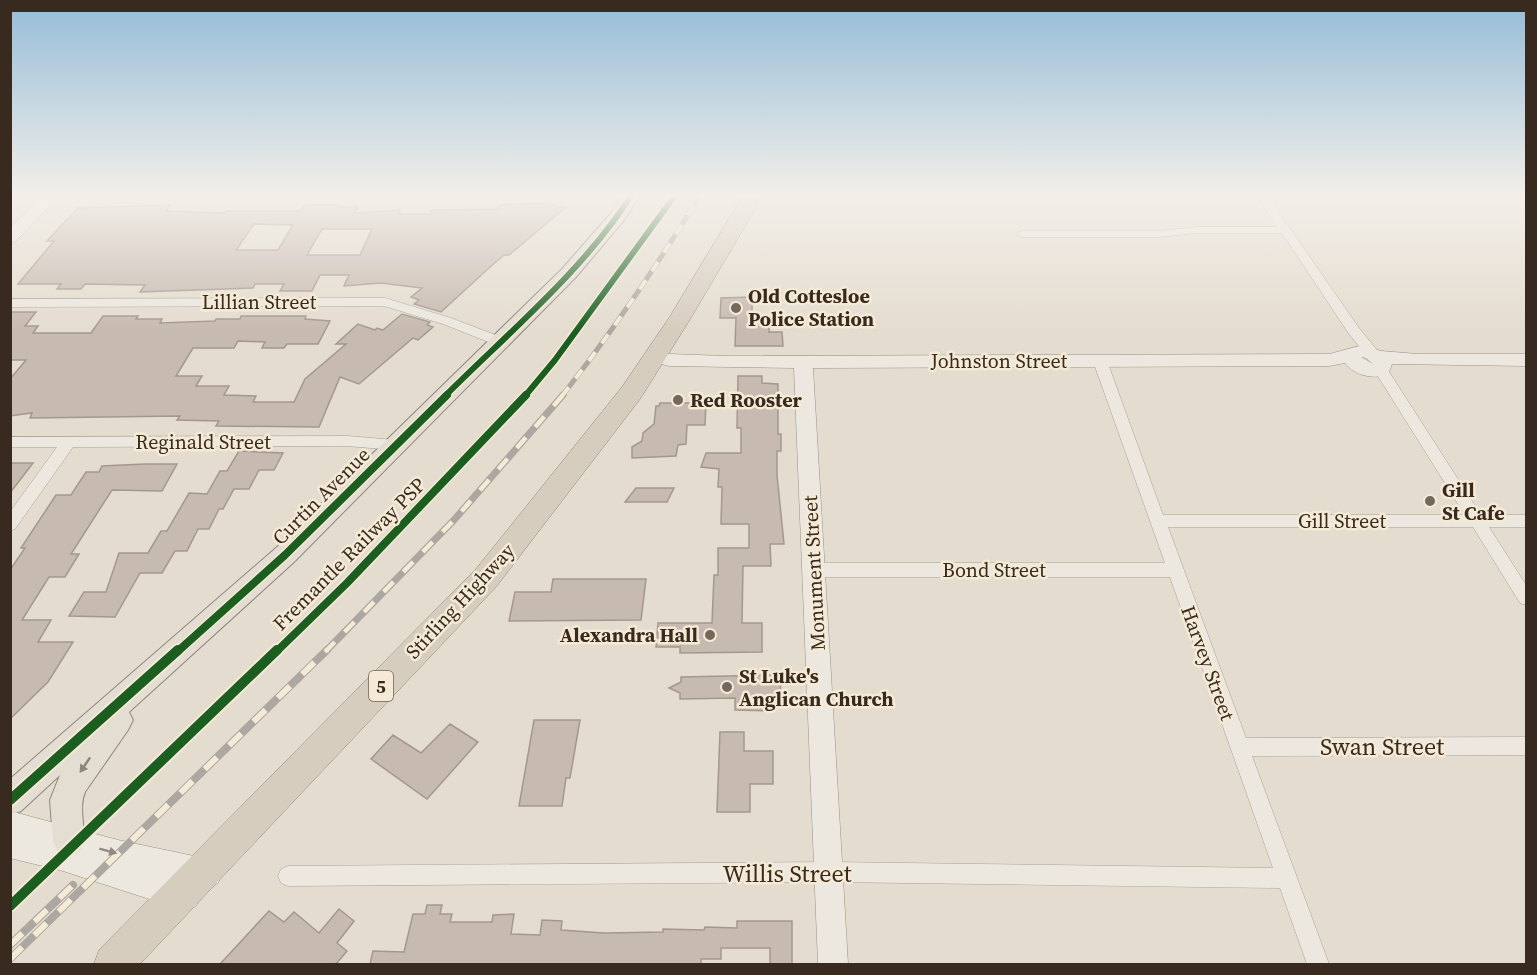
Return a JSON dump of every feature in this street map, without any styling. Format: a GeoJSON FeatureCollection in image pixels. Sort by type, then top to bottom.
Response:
{"type":"FeatureCollection","features":[{"type":"Feature","properties":{"kind":"highway","name":"Stirling Highway"},"geometry":{"type":"LineString","coordinates":[[139,964],[189,898],[486,578],[631,393],[727,240]]}},
{"type":"Feature","properties":{"kind":"highway","name":"Stirling Highway"},"geometry":{"type":"LineString","coordinates":[[211,874],[531,551],[651,389],[739,240]]}},
{"type":"Feature","properties":{"kind":"highway","name":"Stirling Highway"},"geometry":{"type":"LineString","coordinates":[[113,964],[189,898]]}},
{"type":"Feature","properties":{"kind":"main road","name":"Curtin Avenue"},"geometry":{"type":"LineString","coordinates":[[10,800],[285,555],[501,342],[599,240]]}},
{"type":"Feature","properties":{"kind":"main road"},"geometry":{"type":"LineString","coordinates":[[69,842],[66,800],[73,782],[144,683]]}},
{"type":"Feature","properties":{"kind":"street"},"geometry":{"type":"LineString","coordinates":[[1291,240],[1354,331],[1369,361],[1392,387],[1527,598]]}},
{"type":"Feature","properties":{"kind":"street","name":"Lillian Street"},"geometry":{"type":"LineString","coordinates":[[10,303],[385,302],[501,342]]}},
{"type":"Feature","properties":{"kind":"street","name":"Johnston Street"},"geometry":{"type":"LineString","coordinates":[[669,360],[726,362],[1527,360]]}},
{"type":"Feature","properties":{"kind":"street","name":"Harvey Street"},"geometry":{"type":"LineString","coordinates":[[1100,361],[1318,964]]}},
{"type":"Feature","properties":{"kind":"street","name":"Monument Street"},"geometry":{"type":"LineString","coordinates":[[803,362],[833,964]]}},
{"type":"Feature","properties":{"kind":"street","name":"Reginald Street"},"geometry":{"type":"LineString","coordinates":[[10,442],[347,441],[395,446]]}},
{"type":"Feature","properties":{"kind":"street"},"geometry":{"type":"LineString","coordinates":[[10,525],[69,442]]}},
{"type":"Feature","properties":{"kind":"street","name":"Gill Street"},"geometry":{"type":"LineString","coordinates":[[1157,521],[1527,521]]}},
{"type":"Feature","properties":{"kind":"street","name":"Bond Street"},"geometry":{"type":"LineString","coordinates":[[814,570],[1175,570]]}},
{"type":"Feature","properties":{"kind":"street","name":"Swan Street"},"geometry":{"type":"LineString","coordinates":[[1238,747],[1527,746]]}},
{"type":"Feature","properties":{"kind":"street"},"geometry":{"type":"LineString","coordinates":[[10,825],[118,854],[211,874]]}},
{"type":"Feature","properties":{"kind":"street"},"geometry":{"type":"LineString","coordinates":[[10,844],[63,857],[189,898]]}},
{"type":"Feature","properties":{"kind":"street","name":"Willis Street"},"geometry":{"type":"LineString","coordinates":[[288,876],[830,872],[1286,878]]}},
{"type":"Feature","properties":{"kind":"building"},"geometry":{"type":"Polygon","coordinates":[[[243,240],[236,250],[278,250],[284,240],[316,240],[307,255],[360,255],[367,240],[527,240],[509,255],[504,255],[441,312],[414,304],[419,300],[411,297],[422,288],[381,283],[344,286],[349,275],[320,275],[312,291],[280,291],[284,284],[255,284],[253,288],[140,292],[145,285],[85,284],[81,289],[57,289],[61,284],[18,284],[54,241],[47,241],[243,240]]]}},
{"type":"Feature","properties":{"kind":"building"},"geometry":{"type":"Polygon","coordinates":[[[752,297],[752,319],[769,319],[769,332],[782,332],[783,346],[735,346],[736,318],[720,318],[721,298],[752,297]]]}},
{"type":"Feature","properties":{"kind":"building"},"geometry":{"type":"Polygon","coordinates":[[[10,312],[36,312],[25,326],[38,326],[33,333],[91,333],[103,316],[162,319],[160,323],[240,319],[241,316],[306,316],[305,319],[330,321],[318,344],[287,344],[284,348],[262,348],[265,342],[238,341],[234,348],[193,348],[176,376],[202,376],[196,386],[229,386],[224,395],[256,396],[253,402],[294,402],[305,379],[346,344],[336,344],[358,324],[375,330],[377,328],[383,330],[402,314],[430,322],[427,325],[433,327],[418,340],[413,338],[359,384],[340,377],[319,427],[216,426],[219,421],[177,420],[180,416],[30,418],[32,413],[10,416],[10,379],[26,360],[10,360],[10,312]]]}},
{"type":"Feature","properties":{"kind":"building"},"geometry":{"type":"Polygon","coordinates":[[[738,376],[762,376],[762,383],[778,384],[778,434],[781,434],[781,451],[777,451],[777,475],[784,544],[770,544],[771,566],[743,566],[742,623],[762,623],[762,652],[680,653],[680,647],[656,647],[658,623],[712,623],[714,575],[718,575],[718,548],[749,548],[749,524],[721,524],[722,487],[718,487],[719,469],[701,467],[706,453],[741,453],[741,428],[737,428],[738,376]]]}},
{"type":"Feature","properties":{"kind":"building"},"geometry":{"type":"Polygon","coordinates":[[[660,403],[706,403],[705,425],[687,425],[686,444],[678,445],[676,456],[632,458],[632,447],[642,441],[643,433],[654,424],[656,406],[660,403]]]}},
{"type":"Feature","properties":{"kind":"building"},"geometry":{"type":"Polygon","coordinates":[[[239,451],[283,453],[274,470],[259,470],[249,489],[234,489],[223,509],[219,509],[209,529],[198,529],[187,551],[175,551],[162,573],[140,573],[115,617],[69,616],[84,592],[106,592],[119,553],[148,553],[161,531],[167,531],[189,493],[207,494],[220,471],[227,471],[239,451]]]}},
{"type":"Feature","properties":{"kind":"building"},"geometry":{"type":"Polygon","coordinates":[[[10,463],[33,463],[10,493],[10,463]]]}},
{"type":"Feature","properties":{"kind":"building"},"geometry":{"type":"Polygon","coordinates":[[[177,464],[162,491],[112,490],[71,554],[79,554],[65,577],[49,577],[22,620],[51,620],[38,642],[73,642],[48,682],[10,719],[10,570],[25,548],[21,548],[56,495],[71,495],[86,472],[99,472],[102,466],[177,464]]]}},
{"type":"Feature","properties":{"kind":"building"},"geometry":{"type":"Polygon","coordinates":[[[636,488],[674,488],[667,502],[625,502],[636,488]]]}},
{"type":"Feature","properties":{"kind":"building"},"geometry":{"type":"Polygon","coordinates":[[[553,579],[646,579],[641,620],[509,621],[515,592],[551,592],[553,579]]]}},
{"type":"Feature","properties":{"kind":"building","name":"St Luke's Anglican Church"},"geometry":{"type":"Polygon","coordinates":[[[771,675],[781,682],[780,692],[772,699],[772,711],[735,710],[735,698],[680,699],[680,693],[669,688],[681,682],[681,677],[771,675]]]}},
{"type":"Feature","properties":{"kind":"building"},"geometry":{"type":"Polygon","coordinates":[[[534,720],[580,720],[570,778],[566,778],[562,806],[519,806],[534,720]]]}},
{"type":"Feature","properties":{"kind":"building"},"geometry":{"type":"Polygon","coordinates":[[[450,724],[478,742],[427,799],[371,759],[393,735],[421,753],[450,724]]]}},
{"type":"Feature","properties":{"kind":"building"},"geometry":{"type":"Polygon","coordinates":[[[720,732],[744,732],[744,751],[773,751],[773,784],[750,784],[750,812],[717,812],[720,732]]]}},
{"type":"Feature","properties":{"kind":"building"},"geometry":{"type":"Polygon","coordinates":[[[427,905],[442,905],[440,914],[452,914],[450,922],[492,922],[493,915],[514,914],[511,934],[540,935],[542,920],[562,921],[561,930],[604,933],[663,932],[663,929],[704,930],[705,927],[737,928],[737,921],[792,921],[792,964],[770,964],[770,948],[721,948],[721,959],[701,959],[701,964],[370,964],[373,951],[404,952],[413,914],[425,914],[427,905]]]}},
{"type":"Feature","properties":{"kind":"building"},"geometry":{"type":"Polygon","coordinates":[[[339,909],[354,921],[337,943],[347,951],[336,964],[220,964],[269,911],[284,922],[294,912],[319,933],[339,909]]]}},
{"type":"Feature","properties":{"kind":"railway"},"geometry":{"type":"LineString","coordinates":[[562,396],[635,297],[672,240]]}},
{"type":"Feature","properties":{"kind":"railway"},"geometry":{"type":"LineString","coordinates":[[326,651],[454,520],[563,395]]}},
{"type":"Feature","properties":{"kind":"railway"},"geometry":{"type":"LineString","coordinates":[[10,959],[326,651]]}},
{"type":"Feature","properties":{"kind":"railway"},"geometry":{"type":"LineString","coordinates":[[10,945],[73,885]]}},
{"type":"Feature","properties":{"kind":"cycle path"},"geometry":{"type":"LineString","coordinates":[[10,800],[285,555],[569,273],[598,240]]}},
{"type":"Feature","properties":{"kind":"cycle path","name":"Fremantle Railway PSP"},"geometry":{"type":"LineString","coordinates":[[10,906],[347,583],[521,401],[555,360],[643,240]]}},
{"type":"Feature","properties":{"kind":"place","name":"Old Cottesloe Police Station"},"geometry":{"type":"Point","coordinates":[736,308]}},
{"type":"Feature","properties":{"kind":"place","name":"Red Rooster"},"geometry":{"type":"Point","coordinates":[678,400]}},
{"type":"Feature","properties":{"kind":"place","name":"Gill St Cafe"},"geometry":{"type":"Point","coordinates":[1430,501]}},
{"type":"Feature","properties":{"kind":"place","name":"Alexandra Hall"},"geometry":{"type":"Point","coordinates":[710,635]}},
{"type":"Feature","properties":{"kind":"place","name":"St Luke's Anglican Church"},"geometry":{"type":"Point","coordinates":[727,687]}}]}
